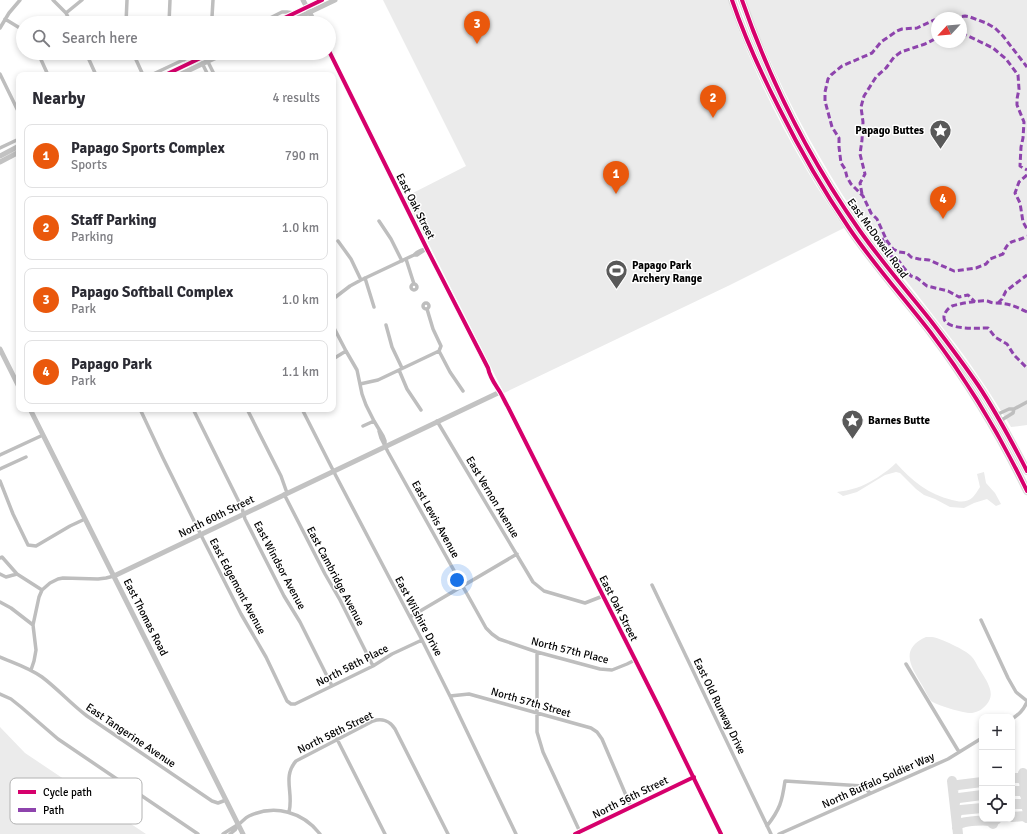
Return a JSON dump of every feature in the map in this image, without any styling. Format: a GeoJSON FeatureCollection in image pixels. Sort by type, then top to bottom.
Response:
{"type":"FeatureCollection","features":[{"type":"Feature","properties":{"kind":"main road","name":"East McDowell Road"},"geometry":{"type":"LineString","coordinates":[[732,0],[747,40],[764,78],[812,171],[838,212],[867,253],[928,329],[964,379],[1012,460],[1027,491]]}},
{"type":"Feature","properties":{"kind":"main road","name":"East McDowell Road"},"geometry":{"type":"LineString","coordinates":[[742,0],[774,81],[801,133],[837,196],[874,250],[978,385],[1000,421],[1027,472]]}},
{"type":"Feature","properties":{"kind":"main road"},"geometry":{"type":"LineString","coordinates":[[964,379],[968,381],[991,417],[1000,421]]}},
{"type":"Feature","properties":{"kind":"street"},"geometry":{"type":"LineString","coordinates":[[0,28],[20,0]]}},
{"type":"Feature","properties":{"kind":"street"},"geometry":{"type":"LineString","coordinates":[[53,0],[68,16]]}},
{"type":"Feature","properties":{"kind":"street"},"geometry":{"type":"LineString","coordinates":[[66,13],[82,0]]}},
{"type":"Feature","properties":{"kind":"street"},"geometry":{"type":"LineString","coordinates":[[126,16],[127,0]]}},
{"type":"Feature","properties":{"kind":"street"},"geometry":{"type":"LineString","coordinates":[[169,16],[170,0]]}},
{"type":"Feature","properties":{"kind":"street"},"geometry":{"type":"LineString","coordinates":[[212,16],[213,0]]}},
{"type":"Feature","properties":{"kind":"street"},"geometry":{"type":"LineString","coordinates":[[304,0],[312,16]]}},
{"type":"Feature","properties":{"kind":"street"},"geometry":{"type":"LineString","coordinates":[[288,16],[322,0]]}},
{"type":"Feature","properties":{"kind":"street"},"geometry":{"type":"LineString","coordinates":[[302,16],[335,0]]}},
{"type":"Feature","properties":{"kind":"street"},"geometry":{"type":"LineString","coordinates":[[274,16],[282,12],[294,13]]}},
{"type":"Feature","properties":{"kind":"street"},"geometry":{"type":"LineString","coordinates":[[5,19],[16,26]]}},
{"type":"Feature","properties":{"kind":"street"},"geometry":{"type":"LineString","coordinates":[[41,60],[47,72]]}},
{"type":"Feature","properties":{"kind":"street"},"geometry":{"type":"LineString","coordinates":[[89,60],[95,72]]}},
{"type":"Feature","properties":{"kind":"street"},"geometry":{"type":"LineString","coordinates":[[136,60],[142,72]]}},
{"type":"Feature","properties":{"kind":"street"},"geometry":{"type":"LineString","coordinates":[[158,72],[184,60]]}},
{"type":"Feature","properties":{"kind":"street"},"geometry":{"type":"LineString","coordinates":[[172,72],[199,60]]}},
{"type":"Feature","properties":{"kind":"street"},"geometry":{"type":"LineString","coordinates":[[182,72],[200,60]]}},
{"type":"Feature","properties":{"kind":"street"},"geometry":{"type":"LineString","coordinates":[[204,60],[207,72]]}},
{"type":"Feature","properties":{"kind":"street"},"geometry":{"type":"LineString","coordinates":[[204,60],[213,72]]}},
{"type":"Feature","properties":{"kind":"street","name":"East Oak Street"},"geometry":{"type":"LineString","coordinates":[[333,60],[488,368],[495,385],[500,392],[694,777],[721,834]]}},
{"type":"Feature","properties":{"kind":"street"},"geometry":{"type":"LineString","coordinates":[[0,74],[16,107]]}},
{"type":"Feature","properties":{"kind":"street"},"geometry":{"type":"LineString","coordinates":[[0,148],[16,140]]}},
{"type":"Feature","properties":{"kind":"street"},"geometry":{"type":"LineString","coordinates":[[0,156],[16,148]]}},
{"type":"Feature","properties":{"kind":"street"},"geometry":{"type":"LineString","coordinates":[[0,162],[16,154]]}},
{"type":"Feature","properties":{"kind":"street"},"geometry":{"type":"LineString","coordinates":[[379,221],[404,260],[414,284]]}},
{"type":"Feature","properties":{"kind":"street"},"geometry":{"type":"LineString","coordinates":[[338,241],[363,279],[374,307]]}},
{"type":"Feature","properties":{"kind":"street"},"geometry":{"type":"LineString","coordinates":[[336,297],[350,286],[363,279],[427,248]]}},
{"type":"Feature","properties":{"kind":"street"},"geometry":{"type":"LineString","coordinates":[[427,309],[433,329],[441,346],[439,351],[448,369],[463,391]]}},
{"type":"Feature","properties":{"kind":"street"},"geometry":{"type":"LineString","coordinates":[[386,325],[407,389],[422,410]]}},
{"type":"Feature","properties":{"kind":"street","name":"East Lewis Avenue"},"geometry":{"type":"LineString","coordinates":[[336,332],[357,370],[366,404],[385,441],[385,446],[486,628],[499,639]]}},
{"type":"Feature","properties":{"kind":"street"},"geometry":{"type":"LineString","coordinates":[[0,349],[16,379]]}},
{"type":"Feature","properties":{"kind":"street"},"geometry":{"type":"LineString","coordinates":[[336,357],[346,351]]}},
{"type":"Feature","properties":{"kind":"street"},"geometry":{"type":"LineString","coordinates":[[360,384],[378,380],[439,351]]}},
{"type":"Feature","properties":{"kind":"street","name":"North 60th Street"},"geometry":{"type":"LineString","coordinates":[[42,590],[50,583],[58,579],[98,580],[114,576],[500,392]]}},
{"type":"Feature","properties":{"kind":"street"},"geometry":{"type":"LineString","coordinates":[[996,415],[1009,409],[1014,409],[1027,402]]}},
{"type":"Feature","properties":{"kind":"street"},"geometry":{"type":"LineString","coordinates":[[1000,421],[1013,413],[1014,409]]}},
{"type":"Feature","properties":{"kind":"street","name":"East Thomas Road"},"geometry":{"type":"LineString","coordinates":[[32,412],[244,834]]}},
{"type":"Feature","properties":{"kind":"street","name":"East Edgemont Avenue"},"geometry":{"type":"LineString","coordinates":[[141,412],[241,614],[266,657],[287,701],[291,704]]}},
{"type":"Feature","properties":{"kind":"street","name":"East Windsor Avenue"},"geometry":{"type":"LineString","coordinates":[[194,412],[242,508],[245,519],[332,686]]}},
{"type":"Feature","properties":{"kind":"street","name":"East Cambridge Avenue"},"geometry":{"type":"LineString","coordinates":[[249,412],[281,476],[285,494],[373,666]]}},
{"type":"Feature","properties":{"kind":"street","name":"East Wilshire Drive"},"geometry":{"type":"LineString","coordinates":[[304,412],[422,640],[516,834]]}},
{"type":"Feature","properties":{"kind":"street"},"geometry":{"type":"LineString","coordinates":[[363,426],[374,421]]}},
{"type":"Feature","properties":{"kind":"street","name":"East Vernon Avenue"},"geometry":{"type":"LineString","coordinates":[[437,421],[533,582],[544,591],[585,603],[603,596]]}},
{"type":"Feature","properties":{"kind":"street"},"geometry":{"type":"LineString","coordinates":[[0,455],[43,434]]}},
{"type":"Feature","properties":{"kind":"street"},"geometry":{"type":"LineString","coordinates":[[0,469],[26,457]]}},
{"type":"Feature","properties":{"kind":"street"},"geometry":{"type":"LineString","coordinates":[[0,481],[13,514],[28,545],[36,546],[85,519]]}},
{"type":"Feature","properties":{"kind":"street"},"geometry":{"type":"LineString","coordinates":[[410,617],[517,554]]}},
{"type":"Feature","properties":{"kind":"street"},"geometry":{"type":"LineString","coordinates":[[0,558],[2,557],[17,574],[42,590],[33,625],[36,650],[31,670],[0,657]]}},
{"type":"Feature","properties":{"kind":"street"},"geometry":{"type":"LineString","coordinates":[[0,574],[6,577],[17,574]]}},
{"type":"Feature","properties":{"kind":"street","name":"East Old Runway Drive"},"geometry":{"type":"LineString","coordinates":[[652,585],[771,834]]}},
{"type":"Feature","properties":{"kind":"street"},"geometry":{"type":"LineString","coordinates":[[0,602],[8,606],[33,625]]}},
{"type":"Feature","properties":{"kind":"street"},"geometry":{"type":"LineString","coordinates":[[982,620],[1008,678],[1016,692],[1027,702],[1024,709],[1015,717]]}},
{"type":"Feature","properties":{"kind":"street","name":"North 57th Place"},"geometry":{"type":"LineString","coordinates":[[499,639],[537,652],[600,669],[612,670],[635,660]]}},
{"type":"Feature","properties":{"kind":"street","name":"North 58th Place"},"geometry":{"type":"LineString","coordinates":[[291,704],[295,704],[373,666],[392,654],[422,640]]}},
{"type":"Feature","properties":{"kind":"street"},"geometry":{"type":"LineString","coordinates":[[537,652],[537,732],[543,752],[577,833]]}},
{"type":"Feature","properties":{"kind":"street"},"geometry":{"type":"LineString","coordinates":[[906,664],[959,752]]}},
{"type":"Feature","properties":{"kind":"street","name":"East Tangerine Avenue"},"geometry":{"type":"LineString","coordinates":[[31,670],[42,677],[87,716],[212,801],[218,803],[226,800]]}},
{"type":"Feature","properties":{"kind":"street"},"geometry":{"type":"LineString","coordinates":[[0,694],[11,699],[58,739],[115,778]]}},
{"type":"Feature","properties":{"kind":"street","name":"North 57th Street"},"geometry":{"type":"LineString","coordinates":[[450,696],[469,694],[592,728],[602,739],[632,807]]}},
{"type":"Feature","properties":{"kind":"street","name":"North 58th Street"},"geometry":{"type":"LineString","coordinates":[[289,812],[291,805],[289,772],[294,763],[300,758],[373,721],[384,720],[395,729],[448,834]]}},
{"type":"Feature","properties":{"kind":"street"},"geometry":{"type":"LineString","coordinates":[[337,739],[385,834]]}},
{"type":"Feature","properties":{"kind":"street","name":"North Buffalo Soldier Way"},"geometry":{"type":"LineString","coordinates":[[779,834],[948,759],[979,740]]}},
{"type":"Feature","properties":{"kind":"street","name":"North 56th Street"},"geometry":{"type":"LineString","coordinates":[[577,833],[694,777]]}},
{"type":"Feature","properties":{"kind":"street"},"geometry":{"type":"LineString","coordinates":[[767,826],[775,816],[781,804],[784,781],[863,786],[870,793]]}},
{"type":"Feature","properties":{"kind":"street"},"geometry":{"type":"LineString","coordinates":[[142,796],[198,834]]}},
{"type":"Feature","properties":{"kind":"street"},"geometry":{"type":"LineString","coordinates":[[224,834],[245,818],[260,812],[269,811],[289,812],[294,814],[305,820],[320,834]]}},
{"type":"Feature","properties":{"kind":"street"},"geometry":{"type":"LineString","coordinates":[[230,834],[235,830],[238,824]]}},
{"type":"Feature","properties":{"kind":"shaded area"},"geometry":{"type":"Polygon","coordinates":[[[383,0],[728,0],[744,45],[774,110],[812,179],[844,228],[730,285],[504,393],[405,197],[466,166],[383,0]]]}},
{"type":"Feature","properties":{"kind":"shaded area"},"geometry":{"type":"Polygon","coordinates":[[[746,0],[1027,0],[1027,425],[1011,427],[988,390],[963,355],[876,242],[848,203],[810,140],[767,54],[746,0]]]}},
{"type":"Feature","properties":{"kind":"shaded area"},"geometry":{"type":"Polygon","coordinates":[[[896,463],[908,476],[921,486],[935,494],[960,502],[971,499],[974,496],[980,487],[977,474],[984,472],[986,483],[995,493],[1001,504],[996,506],[987,499],[964,508],[950,507],[924,495],[900,473],[896,472],[885,475],[857,492],[843,496],[837,492],[854,489],[866,484],[883,474],[896,463]]]}},
{"type":"Feature","properties":{"kind":"shaded area"},"geometry":{"type":"Polygon","coordinates":[[[926,637],[936,638],[946,642],[963,650],[973,658],[986,680],[991,694],[988,703],[982,709],[969,713],[945,707],[931,701],[914,672],[910,659],[912,647],[926,637]]]}},
{"type":"Feature","properties":{"kind":"shaded area"},"geometry":{"type":"Polygon","coordinates":[[[0,727],[25,753],[62,778],[10,778],[10,824],[131,824],[146,834],[0,834],[0,727]]]}},
{"type":"Feature","properties":{"kind":"taxiway"},"geometry":{"type":"LineString","coordinates":[[1023,773],[1027,809]]}},
{"type":"Feature","properties":{"kind":"taxiway"},"geometry":{"type":"LineString","coordinates":[[1015,778],[1021,778],[1024,782],[1025,779]]}},
{"type":"Feature","properties":{"kind":"taxiway"},"geometry":{"type":"LineString","coordinates":[[952,781],[958,834]]}},
{"type":"Feature","properties":{"kind":"taxiway"},"geometry":{"type":"LineString","coordinates":[[953,790],[954,787],[958,785],[979,782]]}},
{"type":"Feature","properties":{"kind":"taxiway"},"geometry":{"type":"LineString","coordinates":[[1015,791],[1023,791],[1025,795],[1026,792]]}},
{"type":"Feature","properties":{"kind":"taxiway"},"geometry":{"type":"LineString","coordinates":[[955,803],[955,800],[959,798],[979,795]]}},
{"type":"Feature","properties":{"kind":"taxiway"},"geometry":{"type":"LineString","coordinates":[[1015,804],[1025,804],[1027,807]]}},
{"type":"Feature","properties":{"kind":"taxiway"},"geometry":{"type":"LineString","coordinates":[[956,815],[957,812],[961,810],[979,808]]}},
{"type":"Feature","properties":{"kind":"taxiway"},"geometry":{"type":"LineString","coordinates":[[1015,817],[1024,816],[1027,818]]}},
{"type":"Feature","properties":{"kind":"taxiway"},"geometry":{"type":"LineString","coordinates":[[957,828],[960,824],[965,822],[979,821]]}},
{"type":"Feature","properties":{"kind":"taxiway"},"geometry":{"type":"LineString","coordinates":[[991,822],[993,824],[994,822]]}},
{"type":"Feature","properties":{"kind":"marked path"},"geometry":{"type":"LineString","coordinates":[[967,16],[995,28],[1027,67]]}},
{"type":"Feature","properties":{"kind":"marked path"},"geometry":{"type":"LineString","coordinates":[[931,21],[917,28],[902,29],[897,31],[881,42],[872,53],[842,66],[828,79],[825,92],[825,101],[832,127],[839,138],[841,163],[845,169],[847,177],[851,184],[863,196],[871,213],[877,219],[887,241],[893,249],[899,252],[907,253],[911,257],[929,260],[954,271],[976,268],[986,264],[990,259],[1003,254],[1007,245],[1010,243],[1027,236]]}},
{"type":"Feature","properties":{"kind":"marked path"},"geometry":{"type":"LineString","coordinates":[[967,35],[993,48],[1006,59],[1018,75],[1019,89],[1017,105],[1024,122],[1020,166],[1027,170]]}},
{"type":"Feature","properties":{"kind":"marked path"},"geometry":{"type":"LineString","coordinates":[[862,194],[860,183],[865,174],[860,154],[863,122],[861,107],[864,96],[876,77],[886,68],[894,57],[901,52],[931,41]]}},
{"type":"Feature","properties":{"kind":"marked path"},"geometry":{"type":"LineString","coordinates":[[1027,175],[1019,182],[1015,193],[1020,203],[1023,222],[1027,229]]}},
{"type":"Feature","properties":{"kind":"marked path"},"geometry":{"type":"LineString","coordinates":[[882,238],[888,254],[899,261],[911,276],[917,278],[927,286],[948,291],[959,297],[968,295],[975,302]]}},
{"type":"Feature","properties":{"kind":"marked path"},"geometry":{"type":"LineString","coordinates":[[998,303],[1006,291],[1027,275]]}},
{"type":"Feature","properties":{"kind":"marked path"},"geometry":{"type":"LineString","coordinates":[[1027,312],[1007,304],[983,301],[969,302],[952,306],[947,310],[944,316],[945,321],[949,324],[962,328],[988,328],[995,337],[1007,344],[1014,355],[1027,368]]}},
{"type":"Feature","properties":{"kind":"cycle path"},"geometry":{"type":"LineString","coordinates":[[289,16],[322,0]]}},
{"type":"Feature","properties":{"kind":"cycle path"},"geometry":{"type":"LineString","coordinates":[[732,0],[748,42],[766,82],[795,139],[839,214],[958,370],[995,429],[1027,491]]}},
{"type":"Feature","properties":{"kind":"cycle path"},"geometry":{"type":"LineString","coordinates":[[742,0],[778,90],[824,176],[868,243],[931,321],[978,385],[1004,427],[1027,471]]}},
{"type":"Feature","properties":{"kind":"cycle path"},"geometry":{"type":"LineString","coordinates":[[171,72],[196,60]]}},
{"type":"Feature","properties":{"kind":"cycle path"},"geometry":{"type":"LineString","coordinates":[[333,60],[488,368],[491,378],[508,407],[660,709],[721,834]]}},
{"type":"Feature","properties":{"kind":"cycle path"},"geometry":{"type":"LineString","coordinates":[[575,834],[694,777]]}},
{"type":"Feature","properties":{"kind":"place","name":"Papago Softball Complex"},"geometry":{"type":"Point","coordinates":[477,44]}},
{"type":"Feature","properties":{"kind":"place","name":"Staff Parking"},"geometry":{"type":"Point","coordinates":[713,118]}},
{"type":"Feature","properties":{"kind":"place","name":"Papago Buttes"},"geometry":{"type":"Point","coordinates":[940,150]}},
{"type":"Feature","properties":{"kind":"place","name":"Papago Sports Complex"},"geometry":{"type":"Point","coordinates":[616,194]}},
{"type":"Feature","properties":{"kind":"place","name":"Papago Park"},"geometry":{"type":"Point","coordinates":[943,219]}},
{"type":"Feature","properties":{"kind":"place","name":"Papago Park Archery Range"},"geometry":{"type":"Point","coordinates":[617,290]}},
{"type":"Feature","properties":{"kind":"place","name":"Barnes Butte"},"geometry":{"type":"Point","coordinates":[852,440]}}]}
